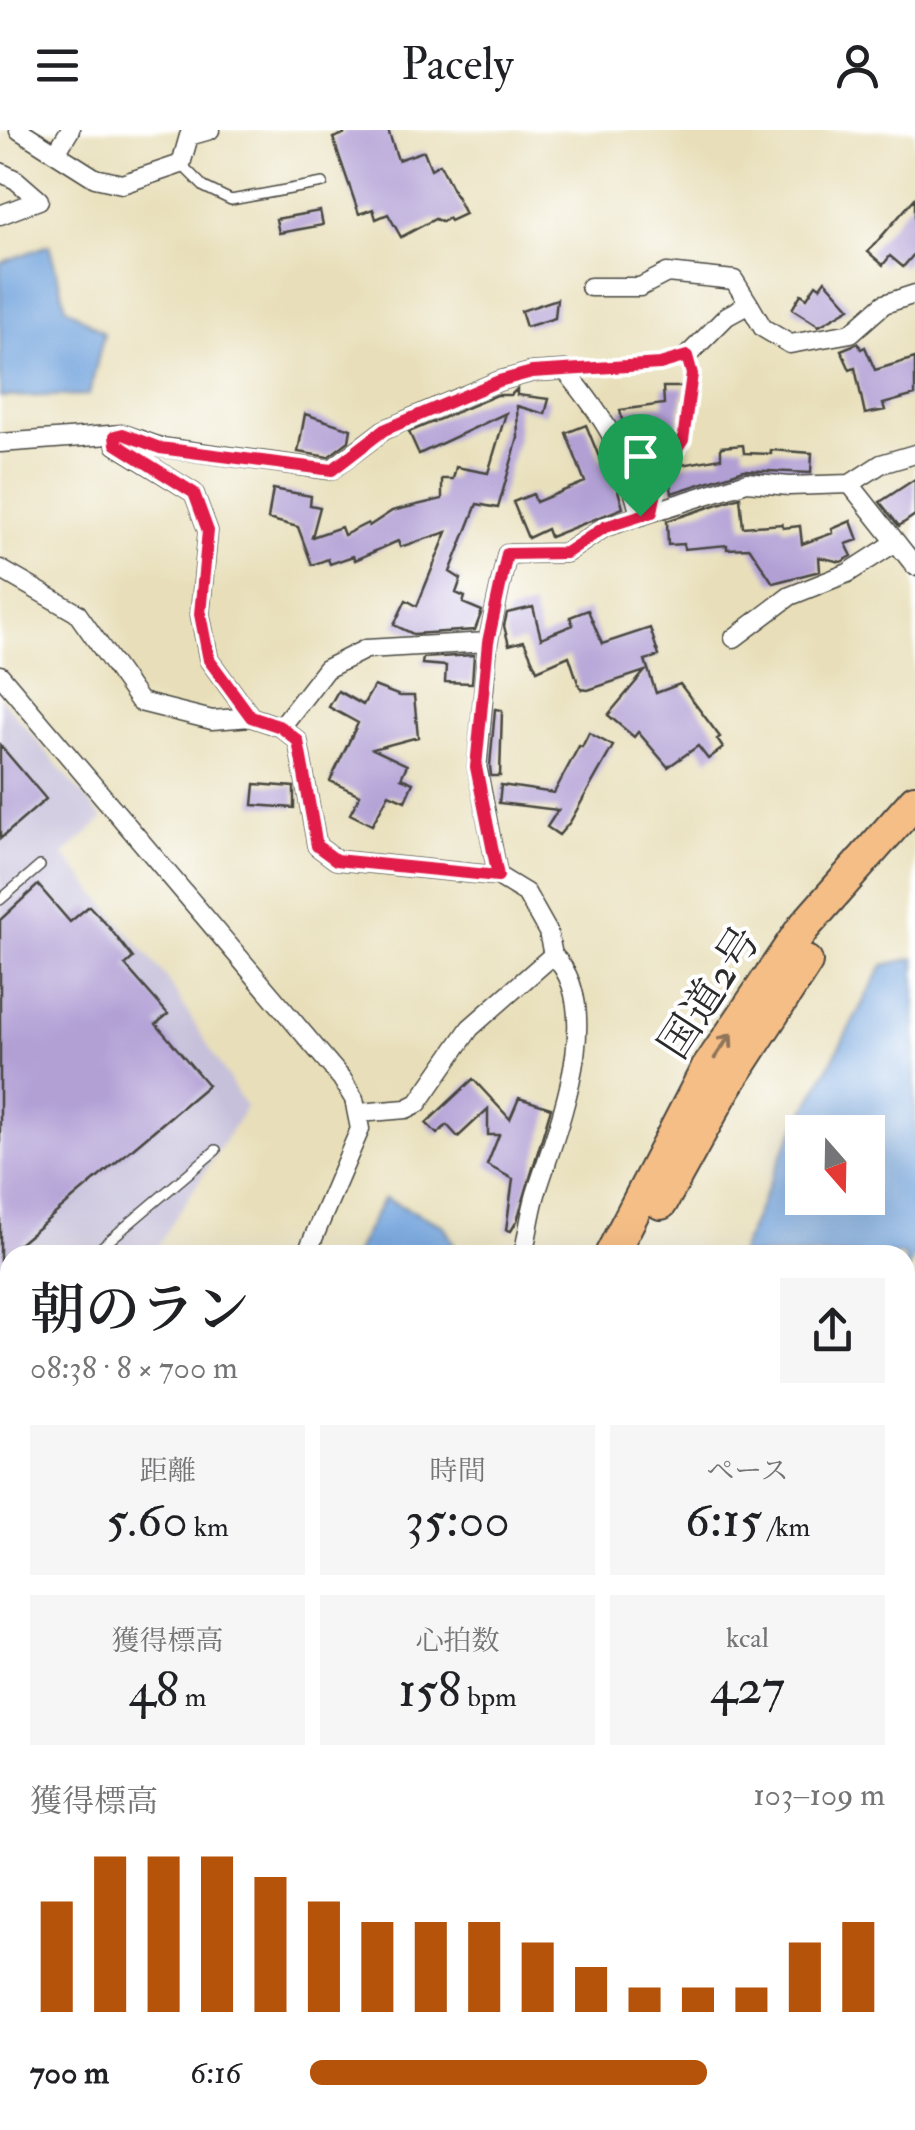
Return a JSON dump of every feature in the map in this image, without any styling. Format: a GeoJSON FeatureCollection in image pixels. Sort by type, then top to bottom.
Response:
{"type":"FeatureCollection","features":[{"type":"Feature","properties":{"kind":"highway","name":"国道2号"},"geometry":{"type":"LineString","coordinates":[[615,1245],[706,1071],[803,928],[915,801]]}},
{"type":"Feature","properties":{"kind":"highway","name":"国道2号"},"geometry":{"type":"LineString","coordinates":[[639,1245],[724,1089],[815,948],[915,833]]}},
{"type":"Feature","properties":{"kind":"street"},"geometry":{"type":"LineString","coordinates":[[19,130],[96,178],[122,184],[181,164],[189,136],[210,130]]}},
{"type":"Feature","properties":{"kind":"street"},"geometry":{"type":"LineString","coordinates":[[56,152],[70,130]]}},
{"type":"Feature","properties":{"kind":"street"},"geometry":{"type":"LineString","coordinates":[[0,172],[39,200],[0,215]]}},
{"type":"Feature","properties":{"kind":"street"},"geometry":{"type":"LineString","coordinates":[[590,287],[640,287],[667,273],[734,280],[763,328],[790,344],[851,333],[884,304],[915,294]]}},
{"type":"Feature","properties":{"kind":"street"},"geometry":{"type":"LineString","coordinates":[[687,356],[728,316],[749,304]]}},
{"type":"Feature","properties":{"kind":"street"},"geometry":{"type":"LineString","coordinates":[[0,443],[123,434],[160,448],[332,470],[384,430],[412,418],[499,381],[532,372],[566,370],[602,414],[646,514]]}},
{"type":"Feature","properties":{"kind":"street"},"geometry":{"type":"LineString","coordinates":[[115,436],[116,444],[194,493],[208,531],[200,614],[209,660],[251,717]]}},
{"type":"Feature","properties":{"kind":"street"},"geometry":{"type":"LineString","coordinates":[[498,876],[476,767],[488,642],[507,554],[566,553],[605,527],[747,482],[789,486],[850,484],[881,464],[915,454]]}},
{"type":"Feature","properties":{"kind":"street"},"geometry":{"type":"LineString","coordinates":[[850,484],[915,566]]}},
{"type":"Feature","properties":{"kind":"street"},"geometry":{"type":"LineString","coordinates":[[734,638],[790,596],[848,573],[896,542]]}},
{"type":"Feature","properties":{"kind":"street"},"geometry":{"type":"LineString","coordinates":[[0,569],[76,612],[140,702],[212,720],[251,717],[281,727],[298,741],[317,846],[336,860],[498,876],[526,894],[548,932],[553,955],[566,972],[576,1010],[568,1102],[534,1198],[525,1245]]}},
{"type":"Feature","properties":{"kind":"street"},"geometry":{"type":"LineString","coordinates":[[281,727],[326,668],[366,649],[488,642]]}},
{"type":"Feature","properties":{"kind":"street"},"geometry":{"type":"LineString","coordinates":[[0,675],[342,1078],[359,1113],[360,1129],[311,1245]]}},
{"type":"Feature","properties":{"kind":"street"},"geometry":{"type":"LineString","coordinates":[[359,1113],[406,1109],[418,1103],[470,1028],[553,955]]}},
{"type":"Feature","properties":{"kind":"lane"},"geometry":{"type":"LineString","coordinates":[[181,164],[204,187],[231,200],[323,183]]}},
{"type":"Feature","properties":{"kind":"lane"},"geometry":{"type":"LineString","coordinates":[[0,900],[40,866]]}},
{"type":"Feature","properties":{"kind":"lane"},"geometry":{"type":"LineString","coordinates":[[104,1245],[216,1150]]}},
{"type":"Feature","properties":{"kind":"path"},"geometry":{"type":"LineString","coordinates":[[566,370],[660,364],[687,356],[692,374],[683,440],[659,476],[646,514]]}},
{"type":"Feature","properties":{"kind":"shaded area"},"geometry":{"type":"Polygon","coordinates":[[[0,697],[103,819],[64,855],[166,977],[246,1107],[158,1245],[0,1245],[0,697]]]}},
{"type":"Feature","properties":{"kind":"water"},"geometry":{"type":"Polygon","coordinates":[[[49,245],[66,307],[104,333],[89,395],[0,397],[0,263],[49,245]]]}},
{"type":"Feature","properties":{"kind":"water"},"geometry":{"type":"Polygon","coordinates":[[[915,958],[915,1245],[743,1245],[785,1148],[785,1215],[885,1215],[885,1115],[803,1115],[883,965],[915,958]]]}},
{"type":"Feature","properties":{"kind":"water"},"geometry":{"type":"Polygon","coordinates":[[[384,1198],[444,1226],[454,1244],[453,1245],[359,1245],[384,1198]]]}},
{"type":"Feature","properties":{"kind":"building"},"geometry":{"type":"Polygon","coordinates":[[[343,130],[388,130],[398,160],[424,151],[431,169],[440,164],[465,214],[450,221],[435,219],[401,237],[388,214],[376,219],[373,209],[359,214],[333,138],[344,134],[343,130]]]}},
{"type":"Feature","properties":{"kind":"building"},"geometry":{"type":"Polygon","coordinates":[[[915,198],[915,253],[903,267],[890,256],[883,265],[868,252],[915,198]]]}},
{"type":"Feature","properties":{"kind":"building"},"geometry":{"type":"Polygon","coordinates":[[[320,211],[323,225],[279,233],[276,219],[320,211]]]}},
{"type":"Feature","properties":{"kind":"building"},"geometry":{"type":"Polygon","coordinates":[[[825,280],[850,308],[819,326],[792,309],[801,294],[807,298],[816,284],[820,287],[825,280]]]}},
{"type":"Feature","properties":{"kind":"building"},"geometry":{"type":"Polygon","coordinates":[[[557,299],[555,318],[526,327],[521,311],[557,299]]]}},
{"type":"Feature","properties":{"kind":"building"},"geometry":{"type":"Polygon","coordinates":[[[858,343],[861,349],[865,347],[875,370],[915,358],[915,395],[883,404],[885,410],[865,414],[855,368],[850,370],[841,350],[858,343]]]}},
{"type":"Feature","properties":{"kind":"building"},"geometry":{"type":"Polygon","coordinates":[[[663,387],[684,387],[670,467],[721,458],[721,447],[743,445],[744,453],[812,453],[811,473],[744,470],[672,493],[664,452],[648,484],[644,484],[620,410],[664,404],[663,387]]]}},
{"type":"Feature","properties":{"kind":"building"},"geometry":{"type":"Polygon","coordinates":[[[517,389],[517,395],[549,399],[545,414],[517,406],[518,438],[498,508],[477,504],[450,572],[461,579],[456,593],[465,597],[463,603],[482,611],[475,630],[413,634],[394,625],[406,600],[417,606],[447,532],[400,547],[398,541],[355,560],[353,556],[312,565],[298,527],[268,519],[273,489],[311,496],[310,505],[320,507],[312,537],[341,527],[344,535],[368,523],[369,526],[392,511],[442,499],[442,479],[453,479],[456,467],[488,473],[506,413],[419,454],[409,432],[497,395],[511,395],[517,389]]]}},
{"type":"Feature","properties":{"kind":"building"},"geometry":{"type":"Polygon","coordinates":[[[305,414],[351,429],[349,441],[328,457],[298,452],[305,414]]]}},
{"type":"Feature","properties":{"kind":"building"},"geometry":{"type":"Polygon","coordinates":[[[586,425],[601,462],[609,459],[623,508],[550,537],[547,529],[528,538],[513,502],[533,494],[536,502],[585,482],[566,433],[586,425]]]}},
{"type":"Feature","properties":{"kind":"building"},"geometry":{"type":"Polygon","coordinates":[[[915,479],[915,515],[899,526],[880,502],[915,479]]]}},
{"type":"Feature","properties":{"kind":"building"},"geometry":{"type":"Polygon","coordinates":[[[740,497],[743,527],[800,526],[802,544],[833,533],[832,529],[851,521],[858,540],[846,544],[852,556],[841,562],[819,557],[820,571],[773,583],[750,548],[727,549],[727,545],[684,549],[684,544],[668,545],[667,521],[740,497]]]}},
{"type":"Feature","properties":{"kind":"building"},"geometry":{"type":"Polygon","coordinates":[[[533,607],[541,638],[573,625],[570,617],[588,610],[602,644],[650,628],[659,656],[645,660],[656,693],[680,684],[720,737],[717,739],[723,748],[708,759],[698,746],[668,767],[638,732],[634,737],[608,715],[645,671],[588,690],[581,689],[569,656],[537,670],[524,641],[509,645],[504,626],[507,613],[533,607]]]}},
{"type":"Feature","properties":{"kind":"building"},"geometry":{"type":"Polygon","coordinates":[[[474,655],[472,683],[445,682],[446,666],[422,664],[423,658],[474,655]]]}},
{"type":"Feature","properties":{"kind":"building"},"geometry":{"type":"Polygon","coordinates":[[[374,686],[400,696],[414,696],[418,737],[373,749],[407,765],[401,778],[413,783],[405,801],[389,794],[372,825],[350,814],[360,795],[330,781],[358,723],[329,707],[338,691],[363,705],[374,686]]]}},
{"type":"Feature","properties":{"kind":"building"},"geometry":{"type":"Polygon","coordinates":[[[495,709],[502,710],[500,776],[491,776],[490,766],[495,709]]]}},
{"type":"Feature","properties":{"kind":"building"},"geometry":{"type":"Polygon","coordinates":[[[589,733],[613,746],[559,835],[547,827],[558,810],[499,803],[501,785],[554,793],[589,733]]]}},
{"type":"Feature","properties":{"kind":"building"},"geometry":{"type":"Polygon","coordinates":[[[0,745],[46,799],[0,839],[0,745]]]}},
{"type":"Feature","properties":{"kind":"building"},"geometry":{"type":"Polygon","coordinates":[[[255,784],[294,787],[294,808],[253,805],[255,784]]]}},
{"type":"Feature","properties":{"kind":"building"},"geometry":{"type":"Polygon","coordinates":[[[38,885],[70,922],[89,906],[133,958],[125,965],[168,1014],[156,1024],[208,1085],[18,1245],[0,1245],[0,920],[38,885]]]}},
{"type":"Feature","properties":{"kind":"building"},"geometry":{"type":"Polygon","coordinates":[[[473,1079],[510,1119],[519,1098],[551,1108],[511,1231],[506,1230],[513,1179],[487,1165],[499,1135],[488,1135],[488,1109],[458,1137],[447,1125],[437,1134],[426,1123],[473,1079]]]}},
{"type":"Feature","properties":{"kind":"route"},"geometry":{"type":"LineString","coordinates":[[687,356],[692,374],[683,440],[659,476],[652,512],[640,516],[605,527],[566,553],[507,554],[488,642],[476,767],[498,876],[336,860],[317,846],[298,741],[281,727],[251,717],[209,660],[200,614],[208,531],[194,493],[116,444],[115,436],[123,434],[160,448],[332,470],[384,430],[499,381],[532,372],[660,364],[687,356]]}}]}
